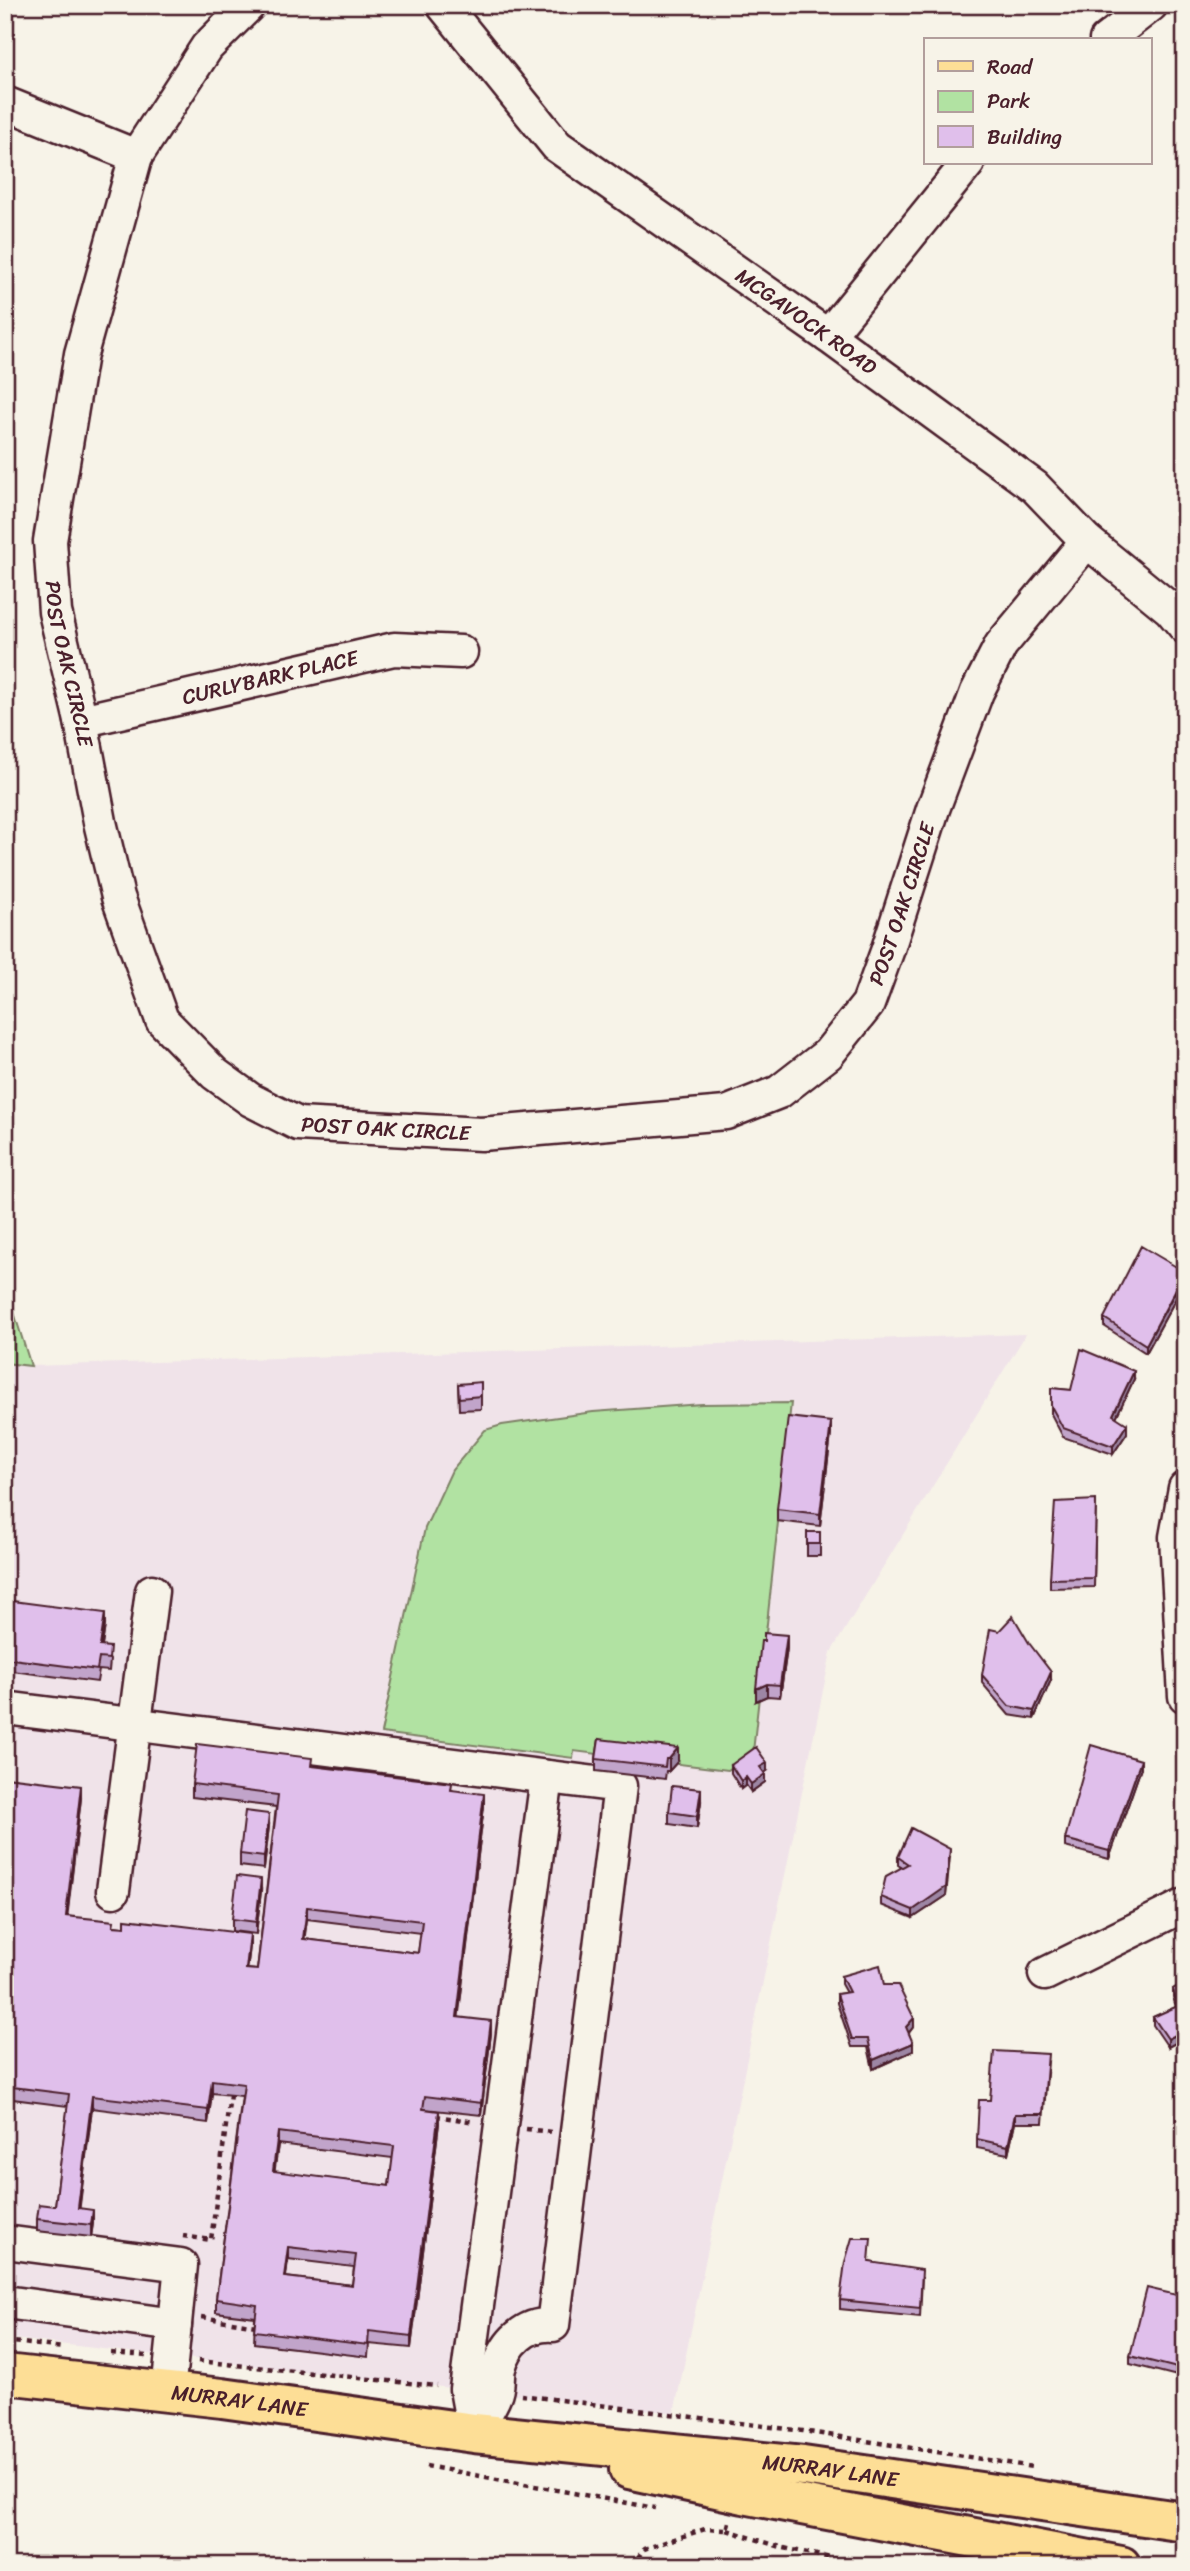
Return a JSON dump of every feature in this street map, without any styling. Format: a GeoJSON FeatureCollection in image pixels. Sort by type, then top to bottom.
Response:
{"type":"FeatureCollection","features":[{"type":"Feature","properties":{"kind":"main road","name":"MURRAY LANE"},"geometry":{"type":"LineString","coordinates":[[5,2374],[170,2375],[474,2433],[744,2494],[1121,2566]]}},
{"type":"Feature","properties":{"kind":"main road","name":"MURRAY LANE"},"geometry":{"type":"LineString","coordinates":[[474,2433],[803,2466],[1185,2522]]}},
{"type":"Feature","properties":{"kind":"street","name":"POST OAK CIRCLE"},"geometry":{"type":"LineString","coordinates":[[249,5],[207,47],[136,156],[81,354],[50,541],[55,611],[81,720],[100,822],[118,897],[162,1020],[215,1074],[251,1100],[298,1124],[481,1134],[726,1114],[779,1093],[828,1054],[868,1004],[933,809],[977,692],[1001,645],[1087,541]]}},
{"type":"Feature","properties":{"kind":"street","name":"MCGAVOCK ROAD"},"geometry":{"type":"LineString","coordinates":[[443,5],[557,146],[828,336],[1035,487],[1087,541],[1170,609],[1185,627]]}},
{"type":"Feature","properties":{"kind":"street"},"geometry":{"type":"LineString","coordinates":[[1109,38],[1151,5]]}},
{"type":"Feature","properties":{"kind":"street"},"geometry":{"type":"LineString","coordinates":[[5,103],[136,156]]}},
{"type":"Feature","properties":{"kind":"street"},"geometry":{"type":"LineString","coordinates":[[828,336],[967,164]]}},
{"type":"Feature","properties":{"kind":"street","name":"CURLYBARK PLACE"},"geometry":{"type":"LineString","coordinates":[[81,720],[394,649],[461,652]]}},
{"type":"Feature","properties":{"kind":"street"},"geometry":{"type":"LineString","coordinates":[[1185,1488],[1176,1537],[1185,1696]]}},
{"type":"Feature","properties":{"kind":"street"},"geometry":{"type":"LineString","coordinates":[[113,1891],[152,1591]]}},
{"type":"Feature","properties":{"kind":"street"},"geometry":{"type":"LineString","coordinates":[[5,1708],[620,1786],[553,2325],[530,2327],[510,2343],[499,2369],[497,2392],[474,2433]]}},
{"type":"Feature","properties":{"kind":"street"},"geometry":{"type":"LineString","coordinates":[[474,2433],[466,2389],[547,1777]]}},
{"type":"Feature","properties":{"kind":"street"},"geometry":{"type":"LineString","coordinates":[[1045,1974],[1185,1905]]}},
{"type":"Feature","properties":{"kind":"street"},"geometry":{"type":"LineString","coordinates":[[5,2242],[181,2265],[186,2320],[170,2375]]}},
{"type":"Feature","properties":{"kind":"street"},"geometry":{"type":"LineString","coordinates":[[5,2302],[186,2320]]}},
{"type":"Feature","properties":{"kind":"path"},"geometry":{"type":"LineString","coordinates":[[180,2236],[211,2240],[230,2095]]}},
{"type":"Feature","properties":{"kind":"path"},"geometry":{"type":"LineString","coordinates":[[5,2112],[7,2099]]}},
{"type":"Feature","properties":{"kind":"path"},"geometry":{"type":"LineString","coordinates":[[205,2252],[207,2239]]}},
{"type":"Feature","properties":{"kind":"path"},"geometry":{"type":"LineString","coordinates":[[186,2320],[256,2326]]}},
{"type":"Feature","properties":{"kind":"path"},"geometry":{"type":"LineString","coordinates":[[5,2341],[74,2349]]}},
{"type":"Feature","properties":{"kind":"path"},"geometry":{"type":"LineString","coordinates":[[102,2352],[170,2375],[437,2386]]}},
{"type":"Feature","properties":{"kind":"path"},"geometry":{"type":"LineString","coordinates":[[426,2466],[663,2510]]}},
{"type":"Feature","properties":{"kind":"path"},"geometry":{"type":"LineString","coordinates":[[716,2519],[729,2522],[727,2530]]}},
{"type":"Feature","properties":{"kind":"path"},"geometry":{"type":"LineString","coordinates":[[632,2566],[644,2549],[705,2529],[727,2530],[784,2548],[869,2566]]}},
{"type":"Feature","properties":{"kind":"shaded area"},"geometry":{"type":"Polygon","coordinates":[[[1026,1334],[831,1652],[674,2413],[5,2338],[5,1363],[31,1366],[1026,1334]]]}},
{"type":"Feature","properties":{"kind":"green space"},"geometry":{"type":"Polygon","coordinates":[[[5,1284],[31,1366],[5,1363],[5,1284]]]}},
{"type":"Feature","properties":{"kind":"green space"},"geometry":{"type":"Polygon","coordinates":[[[791,1403],[753,1752],[728,1770],[574,1751],[573,1758],[381,1733],[425,1528],[452,1470],[485,1430],[502,1425],[593,1412],[702,1404],[791,1403]]]}},
{"type":"Feature","properties":{"kind":"building"},"geometry":{"type":"Polygon","coordinates":[[[1185,1189],[1185,1203],[1177,1195],[1185,1189]]]}},
{"type":"Feature","properties":{"kind":"building"},"geometry":{"type":"Polygon","coordinates":[[[1141,1246],[1185,1272],[1146,1345],[1104,1318],[1141,1246]]]}},
{"type":"Feature","properties":{"kind":"building"},"geometry":{"type":"Polygon","coordinates":[[[1081,1349],[1134,1371],[1113,1415],[1127,1424],[1113,1446],[1063,1428],[1051,1406],[1051,1388],[1071,1390],[1081,1349]]]}},
{"type":"Feature","properties":{"kind":"building"},"geometry":{"type":"Polygon","coordinates":[[[481,1382],[481,1396],[459,1398],[458,1384],[481,1382]]]}},
{"type":"Feature","properties":{"kind":"building"},"geometry":{"type":"Polygon","coordinates":[[[788,1417],[831,1422],[820,1514],[777,1509],[788,1417]]]}},
{"type":"Feature","properties":{"kind":"building"},"geometry":{"type":"Polygon","coordinates":[[[1096,1500],[1094,1578],[1050,1579],[1055,1502],[1096,1500]]]}},
{"type":"Feature","properties":{"kind":"building"},"geometry":{"type":"Polygon","coordinates":[[[807,1532],[820,1532],[820,1544],[807,1544],[807,1532]]]}},
{"type":"Feature","properties":{"kind":"building"},"geometry":{"type":"Polygon","coordinates":[[[5,1600],[105,1613],[100,1646],[110,1647],[109,1659],[99,1658],[97,1670],[5,1658],[5,1600]]]}},
{"type":"Feature","properties":{"kind":"building"},"geometry":{"type":"Polygon","coordinates":[[[1013,1616],[1051,1672],[1034,1711],[1009,1706],[982,1675],[990,1629],[999,1631],[1013,1616]]]}},
{"type":"Feature","properties":{"kind":"building"},"geometry":{"type":"Polygon","coordinates":[[[764,1633],[787,1635],[780,1685],[767,1684],[756,1689],[761,1641],[764,1641],[764,1633]]]}},
{"type":"Feature","properties":{"kind":"building"},"geometry":{"type":"Polygon","coordinates":[[[599,1739],[678,1748],[666,1759],[665,1767],[596,1759],[599,1739]]]}},
{"type":"Feature","properties":{"kind":"building"},"geometry":{"type":"Polygon","coordinates":[[[197,1744],[312,1758],[311,1766],[452,1783],[451,1790],[484,1794],[457,2017],[491,2021],[481,2103],[425,2096],[423,2109],[439,2111],[411,2336],[369,2331],[368,2345],[254,2331],[257,2305],[216,2299],[244,2084],[212,2080],[208,2110],[92,2096],[78,2208],[93,2210],[91,2225],[37,2219],[39,2204],[55,2206],[69,2094],[5,2086],[5,1777],[81,1786],[66,1916],[114,1921],[113,1926],[125,1927],[125,1919],[250,1934],[246,1969],[257,1970],[278,1795],[192,1784],[197,1744]],[[307,1907],[303,1939],[418,1953],[422,1921],[307,1907]],[[278,2132],[273,2171],[389,2186],[394,2146],[278,2132]],[[288,2247],[284,2277],[352,2285],[356,2255],[288,2247]]]}},
{"type":"Feature","properties":{"kind":"building"},"geometry":{"type":"Polygon","coordinates":[[[1091,1745],[1141,1760],[1109,1851],[1065,1839],[1091,1745]]]}},
{"type":"Feature","properties":{"kind":"building"},"geometry":{"type":"Polygon","coordinates":[[[756,1747],[767,1763],[760,1767],[765,1774],[751,1784],[746,1777],[741,1781],[731,1765],[756,1747]]]}},
{"type":"Feature","properties":{"kind":"building"},"geometry":{"type":"Polygon","coordinates":[[[672,1786],[701,1789],[697,1816],[669,1812],[672,1786]]]}},
{"type":"Feature","properties":{"kind":"building"},"geometry":{"type":"Polygon","coordinates":[[[245,1811],[269,1814],[264,1857],[240,1854],[245,1811]]]}},
{"type":"Feature","properties":{"kind":"building"},"geometry":{"type":"Polygon","coordinates":[[[911,1828],[950,1849],[946,1887],[913,1910],[881,1897],[886,1876],[908,1864],[898,1857],[911,1828]]]}},
{"type":"Feature","properties":{"kind":"building"},"geometry":{"type":"Polygon","coordinates":[[[237,1876],[261,1879],[256,1922],[232,1919],[237,1876]]]}},
{"type":"Feature","properties":{"kind":"building"},"geometry":{"type":"Polygon","coordinates":[[[880,1965],[884,1985],[898,1985],[914,2018],[906,2027],[913,2043],[873,2060],[868,2039],[852,2039],[837,1994],[849,1992],[841,1976],[880,1965]]]}},
{"type":"Feature","properties":{"kind":"building"},"geometry":{"type":"Polygon","coordinates":[[[1185,1982],[1185,2030],[1168,2039],[1153,2017],[1178,2006],[1173,1989],[1185,1982]]]}},
{"type":"Feature","properties":{"kind":"building"},"geometry":{"type":"Polygon","coordinates":[[[994,2051],[1048,2054],[1043,2114],[1015,2114],[1008,2146],[977,2139],[979,2100],[990,2100],[994,2051]]]}},
{"type":"Feature","properties":{"kind":"building"},"geometry":{"type":"Polygon","coordinates":[[[852,2238],[871,2238],[869,2262],[922,2270],[920,2308],[840,2300],[845,2262],[852,2238]]]}},
{"type":"Feature","properties":{"kind":"building"},"geometry":{"type":"Polygon","coordinates":[[[1147,2288],[1185,2297],[1185,2370],[1130,2356],[1147,2288]]]}}]}
